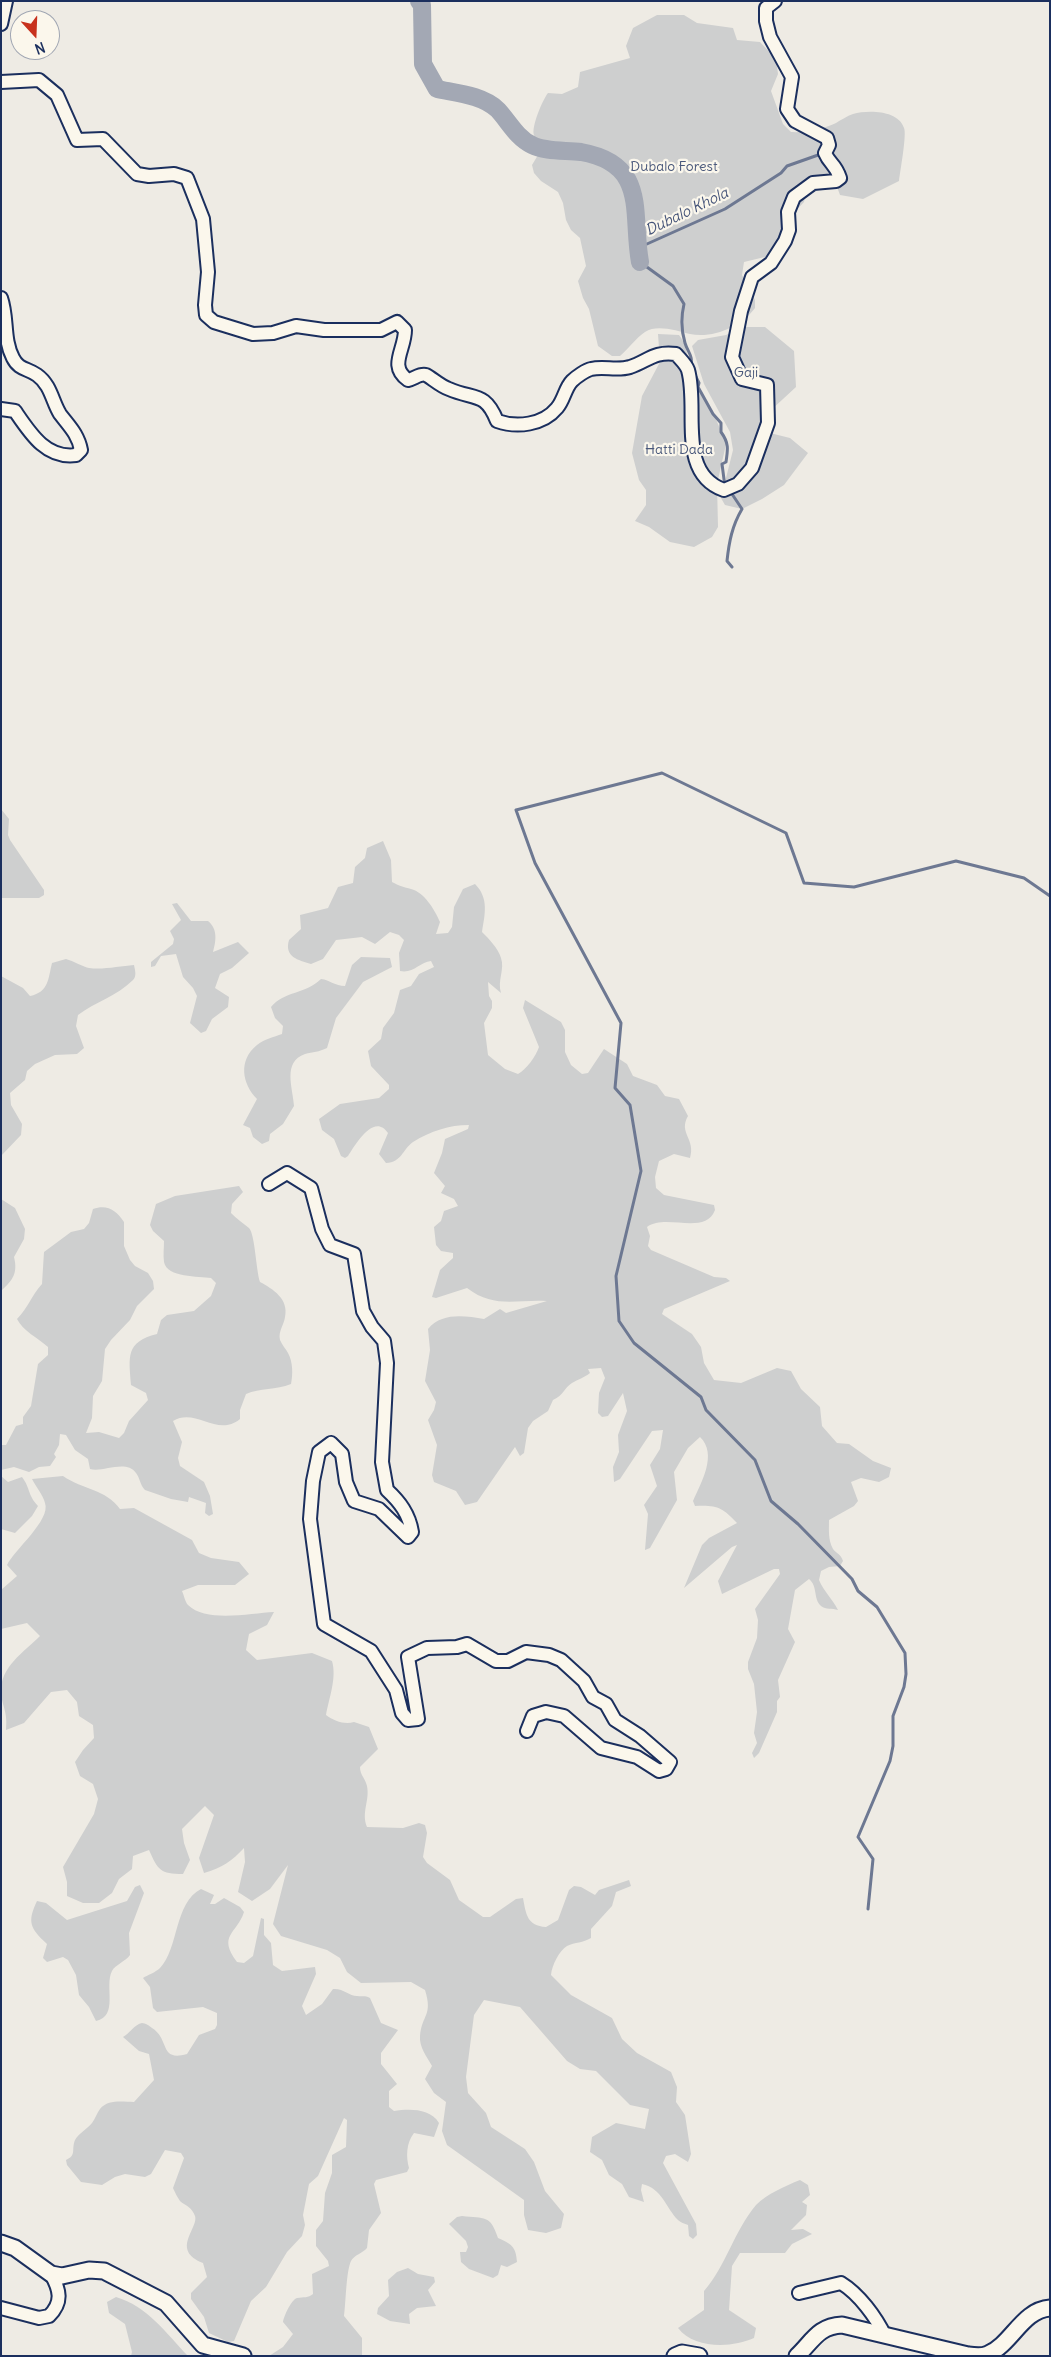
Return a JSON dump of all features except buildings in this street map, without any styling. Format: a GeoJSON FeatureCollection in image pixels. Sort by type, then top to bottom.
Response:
{"type":"FeatureCollection","features":[{"type":"Feature","properties":{"kind":"main road"},"geometry":{"type":"LineString","coordinates":[[1,2243],[15,2248],[51,2274],[62,2276],[90,2270],[104,2270],[166,2303],[203,2345],[242,2356]]}},
{"type":"Feature","properties":{"kind":"main road"},"geometry":{"type":"LineString","coordinates":[[796,2356],[816,2334],[832,2325],[850,2326],[885,2336],[968,2355],[981,2356],[989,2354],[1036,2311],[1050,2308]]}},
{"type":"Feature","properties":{"kind":"main road"},"geometry":{"type":"LineString","coordinates":[[675,2356],[682,2353],[699,2356]]}},
{"type":"Feature","properties":{"kind":"street"},"geometry":{"type":"LineString","coordinates":[[1,24],[6,1]]}},
{"type":"Feature","properties":{"kind":"street"},"geometry":{"type":"LineString","coordinates":[[1,82],[38,80],[57,95],[77,140],[103,139],[137,174],[149,176],[174,174],[187,178],[203,219],[208,272],[204,305],[206,315],[214,322],[253,334],[273,333],[296,326],[324,330],[381,330],[397,322],[405,330],[405,341],[396,362],[400,375],[408,380],[418,375],[426,375],[435,383],[451,390],[484,399],[492,407],[497,421],[509,425],[531,424],[548,416],[558,408],[572,382],[590,369],[630,367],[651,356],[666,353],[676,354],[688,368],[694,453],[704,479],[713,486],[724,490],[738,484],[752,468],[768,423],[767,385],[742,379],[732,357],[741,311],[749,285],[752,277],[771,263],[785,241],[788,230],[788,212],[794,197],[813,183],[836,181],[840,178],[836,166],[824,154],[829,144],[828,138],[795,121],[787,109],[792,77],[770,37],[766,21],[766,8],[776,1]]}},
{"type":"Feature","properties":{"kind":"street"},"geometry":{"type":"LineString","coordinates":[[1,298],[4,308],[6,342],[13,359],[20,369],[37,374],[53,394],[59,413],[79,438],[81,450],[76,455],[66,457],[48,449],[34,440],[15,411],[1,409]]}},
{"type":"Feature","properties":{"kind":"street"},"geometry":{"type":"LineString","coordinates":[[269,1184],[286,1173],[311,1188],[322,1229],[330,1245],[354,1254],[363,1311],[372,1328],[384,1342],[387,1363],[382,1462],[387,1490],[401,1502],[411,1523],[412,1532],[408,1537],[379,1509],[354,1501],[346,1482],[342,1454],[332,1443],[319,1452],[313,1481],[310,1519],[324,1624],[371,1651],[396,1690],[402,1713],[408,1720],[418,1719],[408,1657],[427,1648],[457,1647],[467,1644],[488,1658],[504,1662],[526,1652],[536,1653],[561,1660],[584,1682],[593,1697],[599,1699],[612,1710],[615,1720],[640,1736],[670,1762],[666,1770],[659,1771],[637,1757],[601,1748],[564,1716],[546,1712],[533,1716],[527,1731]]}},
{"type":"Feature","properties":{"kind":"street"},"geometry":{"type":"LineString","coordinates":[[1,2308],[39,2318],[49,2316],[58,2305],[60,2296],[58,2285],[51,2274]]}},
{"type":"Feature","properties":{"kind":"street"},"geometry":{"type":"LineString","coordinates":[[798,2293],[841,2283],[849,2288],[879,2323],[885,2336]]}},
{"type":"Feature","properties":{"kind":"green space","name":"Dubalo Forest"},"geometry":{"type":"Polygon","coordinates":[[[657,15],[684,15],[697,23],[733,28],[737,40],[760,42],[776,59],[778,74],[771,91],[783,124],[791,132],[820,129],[853,114],[874,112],[889,115],[901,122],[905,138],[899,181],[863,199],[840,195],[836,184],[827,185],[805,197],[804,202],[790,217],[773,255],[744,262],[742,275],[755,300],[755,308],[743,320],[726,330],[708,335],[690,334],[661,328],[650,330],[638,337],[620,356],[612,356],[598,346],[589,309],[583,298],[578,281],[586,266],[580,238],[571,230],[566,220],[563,203],[558,192],[541,181],[534,173],[532,165],[541,150],[534,135],[534,126],[548,93],[562,94],[578,87],[580,72],[630,58],[626,46],[633,28],[657,15]]]}},
{"type":"Feature","properties":{"kind":"green space","name":"Gaji"},"geometry":{"type":"Polygon","coordinates":[[[743,327],[765,327],[794,351],[796,387],[770,411],[766,432],[790,438],[808,453],[784,485],[742,509],[725,505],[721,498],[733,450],[730,432],[704,384],[692,346],[698,340],[726,335],[743,327]]]}},
{"type":"Feature","properties":{"kind":"green space","name":"Hatti Dada"},"geometry":{"type":"Polygon","coordinates":[[[658,334],[679,335],[682,339],[695,379],[727,440],[717,484],[718,527],[712,537],[694,547],[670,542],[649,527],[635,521],[646,505],[646,490],[639,480],[632,453],[642,396],[660,362],[658,334]]]}},
{"type":"Feature","properties":{"kind":"green space"},"geometry":{"type":"Polygon","coordinates":[[[1,809],[9,819],[8,835],[10,840],[44,890],[44,895],[39,898],[1,898],[1,809]]]}},
{"type":"Feature","properties":{"kind":"green space"},"geometry":{"type":"Polygon","coordinates":[[[383,841],[391,860],[392,882],[416,891],[428,902],[440,922],[436,934],[448,933],[452,927],[454,907],[463,889],[475,884],[482,895],[485,906],[482,932],[496,947],[502,962],[501,993],[488,982],[492,1008],[484,1023],[488,1055],[505,1069],[518,1074],[533,1058],[539,1047],[523,1008],[525,1000],[561,1022],[565,1030],[565,1052],[571,1065],[582,1074],[588,1073],[604,1049],[627,1064],[633,1076],[657,1085],[665,1096],[679,1099],[688,1116],[685,1127],[691,1146],[690,1158],[674,1154],[659,1161],[655,1177],[656,1188],[664,1195],[714,1205],[715,1210],[710,1218],[703,1222],[664,1222],[655,1223],[647,1227],[650,1236],[648,1246],[651,1250],[714,1277],[726,1278],[730,1281],[664,1309],[662,1314],[692,1334],[701,1347],[704,1363],[714,1380],[741,1383],[777,1368],[791,1371],[801,1389],[820,1407],[822,1426],[837,1443],[849,1444],[873,1461],[891,1468],[889,1477],[879,1482],[861,1478],[851,1482],[858,1501],[854,1506],[829,1520],[831,1546],[843,1561],[840,1566],[829,1567],[821,1571],[819,1580],[838,1610],[821,1606],[817,1600],[814,1585],[809,1579],[795,1590],[788,1629],[795,1642],[778,1680],[780,1697],[777,1701],[777,1712],[759,1753],[754,1758],[752,1753],[757,1743],[754,1733],[757,1712],[754,1684],[748,1669],[748,1662],[757,1638],[758,1620],[755,1609],[780,1574],[779,1569],[774,1569],[722,1594],[718,1581],[737,1545],[732,1547],[684,1588],[702,1545],[709,1538],[737,1523],[719,1508],[695,1506],[693,1501],[708,1460],[708,1452],[700,1437],[688,1448],[674,1472],[677,1500],[650,1548],[645,1550],[648,1514],[644,1505],[657,1486],[650,1465],[660,1449],[663,1430],[652,1431],[620,1479],[614,1482],[613,1467],[619,1452],[618,1435],[627,1411],[623,1393],[608,1416],[602,1417],[598,1413],[599,1393],[605,1378],[601,1368],[588,1369],[590,1373],[569,1385],[553,1400],[548,1411],[533,1421],[528,1428],[524,1453],[520,1456],[515,1447],[477,1502],[465,1505],[456,1491],[434,1482],[432,1475],[437,1445],[428,1420],[436,1402],[425,1381],[430,1350],[428,1329],[440,1320],[454,1316],[484,1319],[500,1309],[506,1313],[547,1301],[496,1301],[477,1295],[467,1288],[436,1298],[432,1297],[440,1270],[453,1258],[453,1253],[441,1251],[436,1245],[434,1227],[441,1221],[444,1211],[458,1206],[454,1199],[441,1193],[445,1186],[434,1173],[445,1139],[468,1129],[469,1125],[440,1129],[413,1142],[399,1158],[386,1163],[379,1154],[388,1133],[383,1128],[377,1126],[371,1128],[360,1138],[345,1158],[341,1156],[334,1139],[322,1130],[319,1119],[340,1104],[379,1098],[389,1089],[389,1085],[371,1066],[368,1051],[381,1039],[383,1028],[394,1013],[400,990],[411,986],[419,974],[434,967],[431,961],[409,971],[400,971],[399,953],[404,940],[399,935],[390,932],[375,944],[362,937],[336,940],[323,959],[311,964],[293,957],[288,950],[289,940],[301,929],[300,915],[328,908],[338,887],[353,883],[355,867],[365,858],[367,848],[383,841]]]}},
{"type":"Feature","properties":{"kind":"green space"},"geometry":{"type":"Polygon","coordinates":[[[177,903],[191,921],[208,921],[211,924],[215,931],[213,952],[238,942],[249,953],[232,968],[220,974],[215,988],[229,997],[228,1007],[212,1019],[206,1031],[201,1033],[190,1023],[197,996],[193,988],[183,977],[176,954],[161,956],[155,966],[151,967],[151,962],[173,944],[174,939],[170,931],[181,920],[172,904],[177,903]]]}},
{"type":"Feature","properties":{"kind":"green space"},"geometry":{"type":"Polygon","coordinates":[[[361,957],[390,958],[392,967],[363,982],[336,1018],[327,1048],[305,1054],[293,1063],[290,1076],[294,1106],[283,1124],[270,1134],[269,1141],[262,1144],[253,1137],[250,1128],[243,1125],[257,1099],[248,1086],[244,1072],[247,1058],[257,1045],[282,1034],[283,1026],[275,1018],[271,1007],[282,998],[309,987],[321,979],[345,986],[352,965],[361,957]]]}},
{"type":"Feature","properties":{"kind":"green space"},"geometry":{"type":"Polygon","coordinates":[[[66,959],[94,968],[134,965],[135,977],[127,986],[78,1015],[76,1026],[84,1048],[77,1054],[55,1055],[35,1064],[27,1071],[25,1080],[10,1093],[11,1105],[22,1124],[21,1135],[1,1156],[1,976],[23,988],[30,996],[41,991],[47,984],[52,963],[66,959]]]}},
{"type":"Feature","properties":{"kind":"green space"},"geometry":{"type":"Polygon","coordinates":[[[239,1186],[243,1192],[232,1204],[231,1213],[249,1228],[251,1232],[260,1282],[275,1291],[285,1305],[286,1311],[280,1331],[280,1340],[291,1360],[292,1376],[291,1384],[246,1394],[240,1410],[240,1419],[231,1424],[215,1424],[190,1417],[173,1421],[182,1442],[178,1458],[180,1466],[204,1482],[210,1496],[213,1514],[209,1516],[205,1513],[206,1503],[189,1497],[188,1502],[171,1499],[145,1490],[132,1469],[120,1467],[90,1469],[88,1459],[75,1450],[66,1435],[60,1434],[59,1445],[54,1454],[56,1457],[50,1466],[39,1467],[29,1472],[14,1467],[1,1470],[1,1445],[6,1445],[16,1426],[23,1424],[23,1417],[31,1406],[38,1364],[48,1355],[48,1347],[27,1331],[17,1319],[42,1284],[44,1252],[71,1232],[84,1229],[89,1223],[93,1209],[103,1207],[111,1209],[124,1222],[124,1246],[130,1260],[135,1266],[148,1273],[153,1281],[154,1289],[137,1306],[130,1320],[105,1349],[102,1381],[93,1396],[92,1418],[86,1433],[99,1432],[119,1438],[124,1433],[129,1421],[148,1400],[146,1393],[131,1385],[130,1359],[134,1346],[139,1341],[157,1334],[161,1320],[167,1315],[194,1311],[211,1296],[216,1283],[211,1278],[177,1274],[166,1267],[164,1262],[164,1241],[153,1231],[150,1225],[156,1204],[175,1196],[239,1186]]]}},
{"type":"Feature","properties":{"kind":"green space"},"geometry":{"type":"Polygon","coordinates":[[[1,1199],[15,1208],[25,1229],[24,1239],[14,1257],[14,1276],[1,1291],[1,1199]]]}},
{"type":"Feature","properties":{"kind":"green space"},"geometry":{"type":"Polygon","coordinates":[[[1,1476],[8,1482],[22,1477],[38,1506],[32,1516],[15,1533],[1,1529],[1,1476]]]}},
{"type":"Feature","properties":{"kind":"green space"},"geometry":{"type":"Polygon","coordinates":[[[63,1476],[108,1497],[120,1509],[134,1508],[192,1540],[199,1553],[211,1558],[239,1562],[249,1574],[235,1585],[198,1585],[182,1591],[188,1605],[196,1611],[206,1614],[229,1616],[274,1612],[267,1625],[249,1634],[246,1650],[257,1660],[312,1653],[332,1661],[334,1674],[326,1715],[340,1722],[354,1722],[369,1727],[378,1749],[360,1767],[368,1791],[365,1816],[367,1827],[403,1828],[419,1823],[425,1825],[427,1833],[423,1857],[427,1863],[450,1880],[459,1900],[483,1917],[490,1917],[516,1899],[523,1898],[531,1922],[546,1927],[558,1920],[569,1890],[574,1886],[581,1887],[595,1895],[599,1890],[629,1880],[631,1886],[616,1892],[612,1906],[591,1929],[591,1938],[567,1946],[561,1951],[556,1959],[551,1975],[571,1995],[612,2018],[622,2039],[637,2053],[671,2072],[677,2087],[676,2102],[685,2115],[691,2154],[688,2162],[675,2154],[666,2156],[663,2163],[696,2224],[697,2235],[693,2239],[689,2236],[688,2225],[678,2220],[659,2194],[649,2186],[642,2184],[641,2190],[644,2202],[629,2197],[622,2184],[609,2175],[602,2160],[590,2152],[592,2137],[616,2123],[645,2129],[649,2109],[630,2105],[596,2071],[580,2069],[567,2061],[520,2007],[484,2000],[474,2015],[466,2077],[468,2093],[486,2113],[491,2127],[525,2149],[534,2162],[545,2191],[564,2214],[561,2228],[546,2233],[528,2230],[524,2215],[524,2200],[447,2145],[442,2131],[446,2102],[434,2093],[425,2079],[432,2066],[420,2040],[428,2005],[425,1990],[411,1982],[361,1983],[347,1972],[340,1958],[327,1950],[281,1936],[273,1924],[288,1865],[270,1889],[252,1901],[238,1892],[245,1862],[244,1848],[226,1864],[204,1873],[199,1858],[214,1815],[205,1806],[182,1829],[184,1843],[190,1860],[183,1874],[169,1873],[161,1870],[149,1850],[133,1856],[132,1869],[119,1879],[112,1893],[99,1903],[83,1903],[67,1896],[67,1882],[63,1867],[94,1814],[98,1799],[93,1784],[80,1776],[75,1762],[94,1738],[93,1725],[79,1716],[77,1702],[67,1690],[51,1692],[24,1723],[6,1730],[6,1718],[1,1692],[4,1675],[20,1654],[40,1636],[27,1623],[1,1629],[1,1590],[17,1576],[7,1565],[43,1518],[45,1503],[32,1479],[63,1476]]]}},
{"type":"Feature","properties":{"kind":"green space"},"geometry":{"type":"Polygon","coordinates":[[[140,1885],[144,1893],[129,1933],[130,1955],[112,1971],[109,1984],[109,2007],[103,2018],[96,2021],[89,2007],[79,1995],[76,1975],[68,1960],[63,1957],[47,1962],[43,1958],[47,1944],[34,1929],[31,1920],[32,1914],[37,1901],[46,1903],[67,1920],[127,1901],[135,1887],[140,1885]]]}},
{"type":"Feature","properties":{"kind":"green space"},"geometry":{"type":"Polygon","coordinates":[[[201,1889],[214,1895],[210,1904],[215,1904],[224,1898],[240,1907],[244,1912],[229,1940],[231,1953],[237,1962],[244,1963],[253,1956],[261,1918],[264,1919],[264,1935],[271,1943],[273,1965],[282,1971],[315,1967],[316,1974],[302,2006],[306,2015],[322,2004],[333,1989],[354,1996],[370,1998],[381,2023],[398,2030],[381,2053],[381,2064],[397,2084],[389,2091],[389,2107],[394,2111],[412,2110],[425,2112],[439,2123],[434,2137],[414,2133],[411,2137],[407,2150],[409,2168],[407,2172],[376,2180],[374,2184],[381,2213],[369,2230],[367,2248],[354,2257],[349,2266],[344,2316],[362,2338],[362,2356],[269,2356],[283,2347],[293,2334],[283,2322],[290,2305],[297,2298],[308,2297],[313,2294],[312,2274],[329,2266],[328,2261],[316,2246],[316,2230],[323,2221],[325,2193],[332,2173],[332,2155],[346,2147],[347,2120],[344,2118],[318,2176],[309,2184],[303,2215],[305,2225],[302,2236],[287,2252],[266,2287],[251,2301],[234,2341],[228,2342],[209,2333],[204,2317],[191,2299],[191,2293],[207,2277],[203,2263],[193,2258],[188,2252],[188,2239],[195,2216],[191,2209],[180,2201],[173,2188],[184,2158],[181,2153],[165,2150],[151,2174],[145,2177],[125,2174],[115,2177],[102,2185],[81,2182],[67,2165],[66,2160],[73,2154],[75,2140],[92,2123],[103,2106],[111,2102],[134,2102],[154,2080],[149,2054],[139,2051],[123,2037],[137,2025],[145,2024],[158,2033],[168,2052],[178,2056],[187,2054],[199,2035],[215,2029],[217,2025],[217,2013],[203,2007],[157,2012],[153,2008],[150,1987],[143,1978],[160,1968],[166,1959],[186,1904],[201,1889]]]}},
{"type":"Feature","properties":{"kind":"green space"},"geometry":{"type":"Polygon","coordinates":[[[800,2180],[808,2185],[810,2195],[802,2202],[807,2205],[806,2215],[791,2230],[803,2229],[812,2234],[792,2244],[785,2253],[740,2253],[732,2266],[729,2310],[756,2328],[754,2338],[735,2344],[714,2345],[694,2340],[685,2335],[678,2328],[704,2310],[704,2291],[718,2271],[748,2215],[765,2197],[800,2180]]]}},
{"type":"Feature","properties":{"kind":"green space"},"geometry":{"type":"Polygon","coordinates":[[[462,2216],[489,2221],[498,2238],[514,2249],[517,2262],[507,2267],[501,2265],[498,2275],[493,2278],[469,2269],[461,2262],[460,2252],[466,2252],[468,2247],[466,2241],[449,2224],[457,2217],[462,2216]]]}},
{"type":"Feature","properties":{"kind":"green space"},"geometry":{"type":"Polygon","coordinates":[[[408,2268],[418,2274],[434,2277],[435,2282],[428,2290],[436,2306],[417,2308],[409,2314],[410,2324],[390,2321],[377,2314],[378,2308],[389,2296],[388,2280],[397,2272],[408,2268]]]}},
{"type":"Feature","properties":{"kind":"green space"},"geometry":{"type":"Polygon","coordinates":[[[116,2297],[127,2301],[147,2314],[188,2356],[131,2356],[132,2352],[125,2324],[109,2313],[107,2302],[116,2297]]]}},
{"type":"Feature","properties":{"kind":"waterway"},"geometry":{"type":"LineString","coordinates":[[419,1],[422,5],[423,64],[437,89],[469,95],[492,105],[518,134],[532,145],[549,150],[581,152],[603,158],[618,167],[627,179],[633,193],[640,262]]}},
{"type":"Feature","properties":{"kind":"waterway","name":"Dubalo Khola"},"geometry":{"type":"LineString","coordinates":[[638,248],[725,209],[781,173],[787,166],[821,154]]}},
{"type":"Feature","properties":{"kind":"waterway"},"geometry":{"type":"LineString","coordinates":[[640,262],[673,286],[684,304],[682,328],[685,343],[691,357],[691,366]]}},
{"type":"Feature","properties":{"kind":"waterway"},"geometry":{"type":"LineString","coordinates":[[693,371],[699,383],[698,387],[713,414],[721,423],[721,432],[727,443],[726,462],[722,464],[725,487]]}},
{"type":"Feature","properties":{"kind":"waterway"},"geometry":{"type":"LineString","coordinates":[[730,491],[742,509],[733,528],[729,547],[727,561],[732,567]]}},
{"type":"Feature","properties":{"kind":"waterway"},"geometry":{"type":"LineString","coordinates":[[868,1909],[873,1859],[858,1837],[890,1761],[893,1746],[893,1716],[904,1687],[906,1674],[905,1653],[877,1607],[858,1591],[852,1579],[798,1524],[771,1501],[755,1460],[706,1410],[701,1397],[634,1343],[619,1321],[616,1276],[641,1171],[630,1105],[615,1088],[621,1023],[535,863],[516,810],[662,773],[786,833],[804,883],[854,887],[956,861],[1024,878],[1050,896]]}}]}
